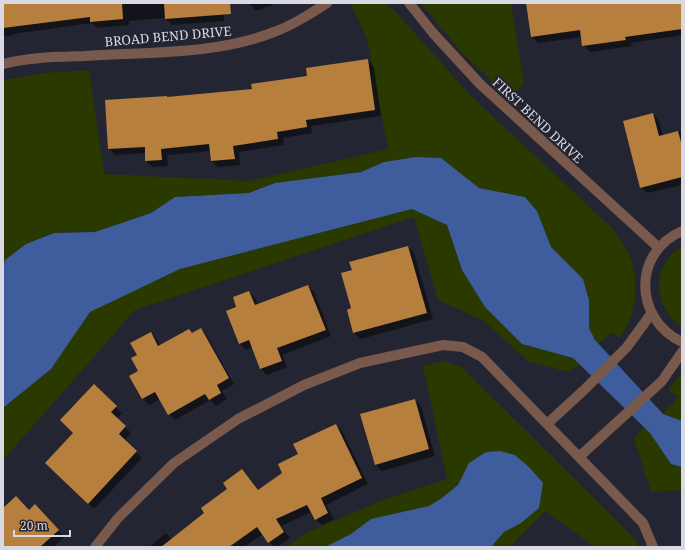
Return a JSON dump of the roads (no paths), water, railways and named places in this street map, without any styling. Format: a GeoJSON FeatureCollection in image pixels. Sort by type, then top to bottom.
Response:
{"type":"FeatureCollection","features":[{"type":"Feature","properties":{"kind":"street","name":"BROAD BEND DRIVE"},"geometry":{"type":"LineString","coordinates":[[3,64],[39,58],[202,49],[238,44],[275,32],[308,15],[327,3]]}},
{"type":"Feature","properties":{"kind":"street","name":"FIRST BEND DRIVE"},"geometry":{"type":"LineString","coordinates":[[409,3],[433,33],[480,84],[659,248]]}},
{"type":"Feature","properties":{"kind":"street"},"geometry":{"type":"LineString","coordinates":[[682,231],[666,240],[659,248],[650,263],[645,280],[646,297],[651,314],[660,327],[673,338],[682,342]]}},
{"type":"Feature","properties":{"kind":"street"},"geometry":{"type":"LineString","coordinates":[[547,424],[627,347],[651,314]]}},
{"type":"Feature","properties":{"kind":"street"},"geometry":{"type":"LineString","coordinates":[[95,547],[118,518],[174,464],[238,419],[304,385],[360,363],[443,344],[463,347],[482,357],[644,523],[653,547]]}},
{"type":"Feature","properties":{"kind":"street"},"geometry":{"type":"LineString","coordinates":[[579,457],[662,381],[682,352]]}},
{"type":"Feature","properties":{"kind":"water"},"geometry":{"type":"Polygon","coordinates":[[[416,157],[441,158],[479,188],[525,197],[537,211],[551,247],[583,279],[589,300],[589,328],[595,340],[663,414],[682,421],[682,467],[671,464],[650,433],[573,358],[522,344],[485,307],[462,270],[447,225],[412,209],[180,269],[90,312],[51,369],[3,408],[3,268],[5,260],[26,244],[54,233],[95,232],[151,213],[175,197],[249,193],[275,183],[361,172],[384,162],[416,157]]]}},
{"type":"Feature","properties":{"kind":"water"},"geometry":{"type":"Polygon","coordinates":[[[500,451],[515,455],[529,467],[543,483],[539,508],[521,523],[504,532],[491,547],[327,547],[351,534],[371,519],[429,506],[458,485],[469,463],[486,452],[500,451]]]}}]}
